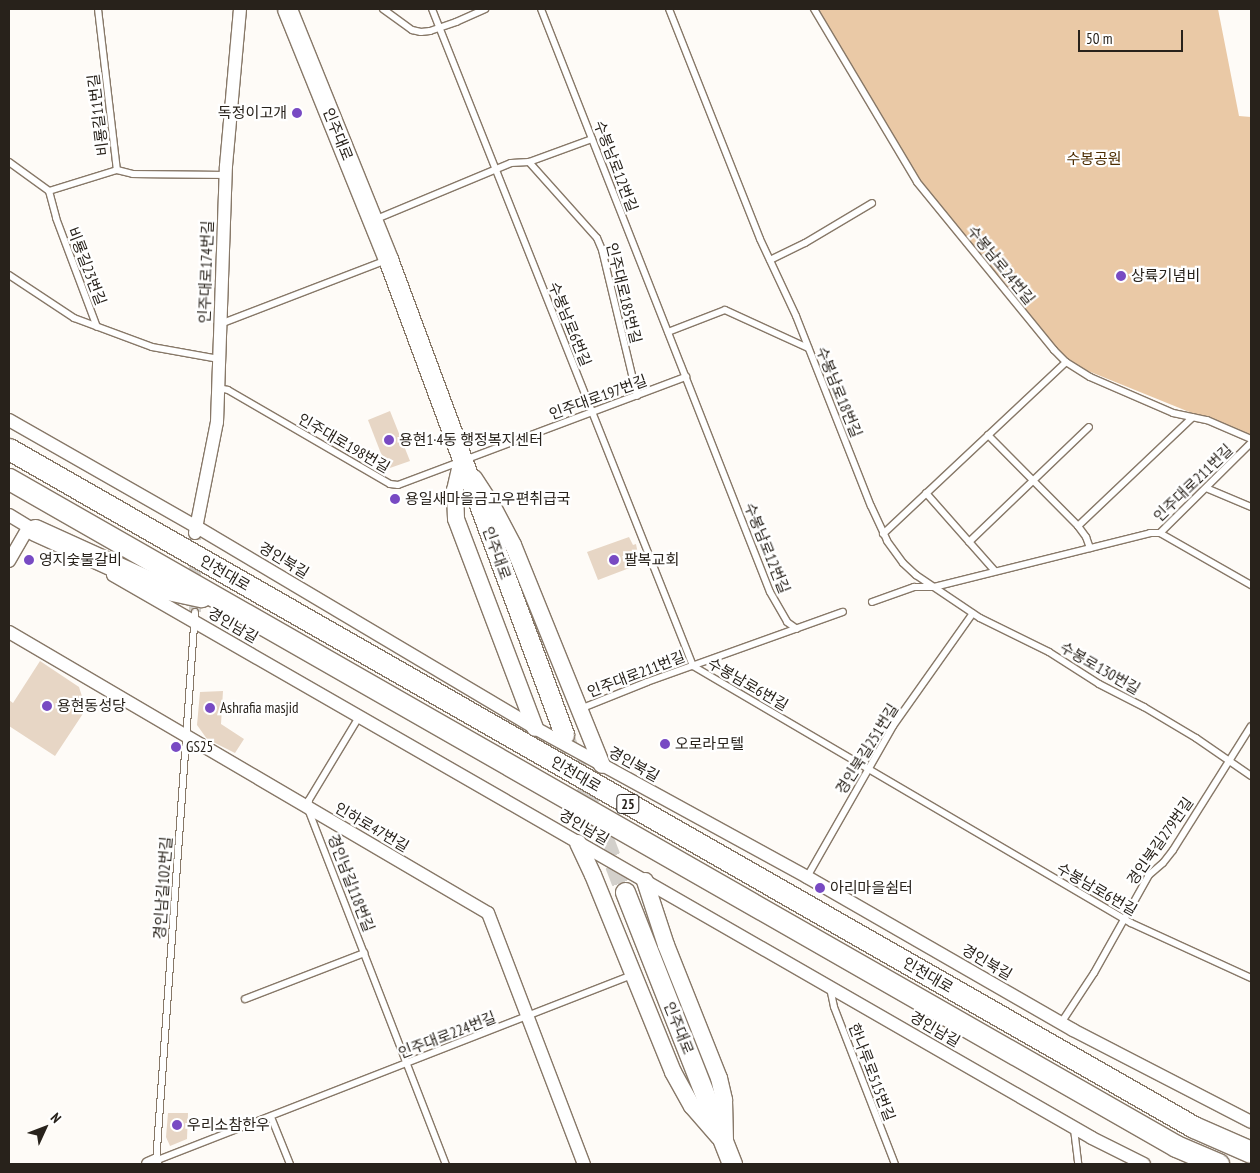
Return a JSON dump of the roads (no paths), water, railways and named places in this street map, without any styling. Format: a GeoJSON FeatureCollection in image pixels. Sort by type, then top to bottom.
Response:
{"type":"FeatureCollection","features":[{"type":"Feature","properties":{"kind":"highway","name":"인천대로"},"geometry":{"type":"LineString","coordinates":[[9,450],[1194,1127],[1251,1152]]}},
{"type":"Feature","properties":{"kind":"highway","name":"인천대로"},"geometry":{"type":"LineString","coordinates":[[9,479],[1176,1146],[1218,1164]]}},
{"type":"Feature","properties":{"kind":"highway"},"geometry":{"type":"LineString","coordinates":[[32,529],[163,588],[224,602]]}},
{"type":"Feature","properties":{"kind":"main road","name":"인주대로"},"geometry":{"type":"LineString","coordinates":[[287,9],[388,259],[564,734]]}},
{"type":"Feature","properties":{"kind":"main road","name":"인주대로"},"geometry":{"type":"LineString","coordinates":[[625,892],[732,1164]]}},
{"type":"Feature","properties":{"kind":"street","name":"인주대로174번길"},"geometry":{"type":"LineString","coordinates":[[195,531],[217,422],[225,175],[240,9]]}},
{"type":"Feature","properties":{"kind":"street","name":"경인북길"},"geometry":{"type":"LineString","coordinates":[[9,420],[195,531],[535,728],[807,877],[1061,1022],[1251,1122]]}},
{"type":"Feature","properties":{"kind":"street"},"geometry":{"type":"LineString","coordinates":[[462,460],[493,507],[514,545],[602,765]]}},
{"type":"Feature","properties":{"kind":"street"},"geometry":{"type":"LineString","coordinates":[[462,460],[455,490],[456,519],[535,728]]}},
{"type":"Feature","properties":{"kind":"street","name":"경인남길"},"geometry":{"type":"LineString","coordinates":[[9,516],[195,617],[359,717],[1074,1128],[1144,1164]]}},
{"type":"Feature","properties":{"kind":"street"},"geometry":{"type":"LineString","coordinates":[[9,560],[32,529]]}},
{"type":"Feature","properties":{"kind":"street","name":"인하로47번길"},"geometry":{"type":"LineString","coordinates":[[9,632],[488,913],[584,1164]]}},
{"type":"Feature","properties":{"kind":"street"},"geometry":{"type":"LineString","coordinates":[[578,843],[593,874],[632,976],[672,1072],[692,1106],[725,1145]]}},
{"type":"Feature","properties":{"kind":"street"},"geometry":{"type":"LineString","coordinates":[[645,881],[666,945],[719,1078],[724,1100],[725,1145]]}},
{"type":"Feature","properties":{"kind":"lane","name":"비룡길11번길"},"geometry":{"type":"LineString","coordinates":[[98,9],[117,170],[134,174],[225,175]]}},
{"type":"Feature","properties":{"kind":"lane"},"geometry":{"type":"LineString","coordinates":[[383,9],[412,30],[430,32],[485,9]]}},
{"type":"Feature","properties":{"kind":"lane","name":"수봉남로6번길"},"geometry":{"type":"LineString","coordinates":[[432,9],[693,666],[1124,919],[1251,978]]}},
{"type":"Feature","properties":{"kind":"lane","name":"수봉남로12번길"},"geometry":{"type":"LineString","coordinates":[[541,9],[770,592],[788,622],[796,629]]}},
{"type":"Feature","properties":{"kind":"lane","name":"수봉남로18번길"},"geometry":{"type":"LineString","coordinates":[[669,9],[883,534],[903,563],[934,587]]}},
{"type":"Feature","properties":{"kind":"lane","name":"수봉남로24번길"},"geometry":{"type":"LineString","coordinates":[[814,9],[918,182],[1054,350],[1066,362],[1107,384],[1173,413],[1207,420],[1251,439]]}},
{"type":"Feature","properties":{"kind":"lane"},"geometry":{"type":"LineString","coordinates":[[373,220],[511,162],[529,162],[592,139]]}},
{"type":"Feature","properties":{"kind":"lane"},"geometry":{"type":"LineString","coordinates":[[9,162],[49,191],[117,170]]}},
{"type":"Feature","properties":{"kind":"lane","name":"인주대로185번길"},"geometry":{"type":"LineString","coordinates":[[529,162],[597,238],[602,250],[637,396]]}},
{"type":"Feature","properties":{"kind":"lane","name":"비룡길23번길"},"geometry":{"type":"LineString","coordinates":[[49,191],[56,218],[97,327]]}},
{"type":"Feature","properties":{"kind":"lane"},"geometry":{"type":"LineString","coordinates":[[770,260],[805,244],[872,203]]}},
{"type":"Feature","properties":{"kind":"lane"},"geometry":{"type":"LineString","coordinates":[[220,324],[388,259]]}},
{"type":"Feature","properties":{"kind":"lane","name":"비룡길23번길"},"geometry":{"type":"LineString","coordinates":[[9,275],[58,309],[97,327]]}},
{"type":"Feature","properties":{"kind":"lane"},"geometry":{"type":"LineString","coordinates":[[668,332],[725,310],[808,348]]}},
{"type":"Feature","properties":{"kind":"lane"},"geometry":{"type":"LineString","coordinates":[[97,327],[152,347],[219,359]]}},
{"type":"Feature","properties":{"kind":"lane"},"geometry":{"type":"LineString","coordinates":[[883,534],[1066,362]]}},
{"type":"Feature","properties":{"kind":"lane","name":"인주대로197번길"},"geometry":{"type":"LineString","coordinates":[[462,460],[686,377]]}},
{"type":"Feature","properties":{"kind":"lane","name":"인주대로198번길"},"geometry":{"type":"LineString","coordinates":[[218,388],[228,390],[390,484],[398,485],[462,460]]}},
{"type":"Feature","properties":{"kind":"lane"},"geometry":{"type":"LineString","coordinates":[[1078,526],[1193,417]]}},
{"type":"Feature","properties":{"kind":"lane"},"geometry":{"type":"LineString","coordinates":[[969,542],[1089,427]]}},
{"type":"Feature","properties":{"kind":"lane"},"geometry":{"type":"LineString","coordinates":[[988,435],[1078,526],[1086,537],[1090,548]]}},
{"type":"Feature","properties":{"kind":"lane","name":"인주대로211번길"},"geometry":{"type":"LineString","coordinates":[[872,602],[914,587],[934,587],[1150,533],[1160,533],[1251,444]]}},
{"type":"Feature","properties":{"kind":"lane"},"geometry":{"type":"LineString","coordinates":[[1206,488],[1251,507]]}},
{"type":"Feature","properties":{"kind":"lane"},"geometry":{"type":"LineString","coordinates":[[926,493],[995,572]]}},
{"type":"Feature","properties":{"kind":"lane"},"geometry":{"type":"LineString","coordinates":[[1160,533],[1251,585]]}},
{"type":"Feature","properties":{"kind":"lane","name":"수봉로130번길"},"geometry":{"type":"LineString","coordinates":[[934,587],[973,613],[1049,652],[1099,684],[1144,707],[1251,776]]}},
{"type":"Feature","properties":{"kind":"lane","name":"인주대로211번길"},"geometry":{"type":"LineString","coordinates":[[580,710],[693,666],[843,612]]}},
{"type":"Feature","properties":{"kind":"lane","name":"경인북길251번길"},"geometry":{"type":"LineString","coordinates":[[807,877],[893,726],[973,613]]}},
{"type":"Feature","properties":{"kind":"lane","name":"경인남길102번길"},"geometry":{"type":"LineString","coordinates":[[153,1163],[195,617]]}},
{"type":"Feature","properties":{"kind":"lane"},"geometry":{"type":"LineString","coordinates":[[308,809],[310,800],[359,717]]}},
{"type":"Feature","properties":{"kind":"lane","name":"경인북길279번길"},"geometry":{"type":"LineString","coordinates":[[1061,1022],[1094,973],[1149,875],[1163,864],[1251,726]]}},
{"type":"Feature","properties":{"kind":"lane","name":"경인남길118번길"},"geometry":{"type":"LineString","coordinates":[[308,809],[446,1164]]}},
{"type":"Feature","properties":{"kind":"lane","name":"경인남길118번길"},"geometry":{"type":"LineString","coordinates":[[245,999],[364,953]]}},
{"type":"Feature","properties":{"kind":"lane","name":"인주대로224번길"},"geometry":{"type":"LineString","coordinates":[[153,1163],[632,976]]}},
{"type":"Feature","properties":{"kind":"lane","name":"한나루로515번길"},"geometry":{"type":"LineString","coordinates":[[829,987],[834,1006],[895,1164]]}},
{"type":"Feature","properties":{"kind":"lane"},"geometry":{"type":"LineString","coordinates":[[271,1117],[290,1164]]}},
{"type":"Feature","properties":{"kind":"lane"},"geometry":{"type":"LineString","coordinates":[[1074,1128],[1078,1164]]}},
{"type":"Feature","properties":{"kind":"tunnel"},"geometry":{"type":"LineString","coordinates":[[195,535],[195,612]]}},
{"type":"Feature","properties":{"kind":"tunnel"},"geometry":{"type":"LineString","coordinates":[[564,734],[625,892]]}},
{"type":"Feature","properties":{"kind":"place","name":"독정이고개"},"geometry":{"type":"Point","coordinates":[297,113]}},
{"type":"Feature","properties":{"kind":"place","name":"상륙기념비"},"geometry":{"type":"Point","coordinates":[1121,276]}},
{"type":"Feature","properties":{"kind":"place","name":"용현1·4동 행정복지센터"},"geometry":{"type":"Point","coordinates":[389,440]}},
{"type":"Feature","properties":{"kind":"place","name":"용일새마을금고우편취급국"},"geometry":{"type":"Point","coordinates":[395,499]}},
{"type":"Feature","properties":{"kind":"place","name":"영지숯불갈비"},"geometry":{"type":"Point","coordinates":[29,560]}},
{"type":"Feature","properties":{"kind":"place","name":"팔복교회"},"geometry":{"type":"Point","coordinates":[614,560]}},
{"type":"Feature","properties":{"kind":"place","name":"용현동성당"},"geometry":{"type":"Point","coordinates":[47,706]}},
{"type":"Feature","properties":{"kind":"place","name":"Ashrafia masjid"},"geometry":{"type":"Point","coordinates":[210,708]}},
{"type":"Feature","properties":{"kind":"place","name":"오로라모텔"},"geometry":{"type":"Point","coordinates":[665,744]}},
{"type":"Feature","properties":{"kind":"place","name":"GS25"},"geometry":{"type":"Point","coordinates":[176,747]}},
{"type":"Feature","properties":{"kind":"place","name":"아리마을쉼터"},"geometry":{"type":"Point","coordinates":[820,888]}},
{"type":"Feature","properties":{"kind":"place","name":"우리소참한우"},"geometry":{"type":"Point","coordinates":[177,1125]}},
{"type":"Feature","properties":{"kind":"park label","name":"수봉공원"},"geometry":{"type":"Point","coordinates":[1094,159]}}]}
